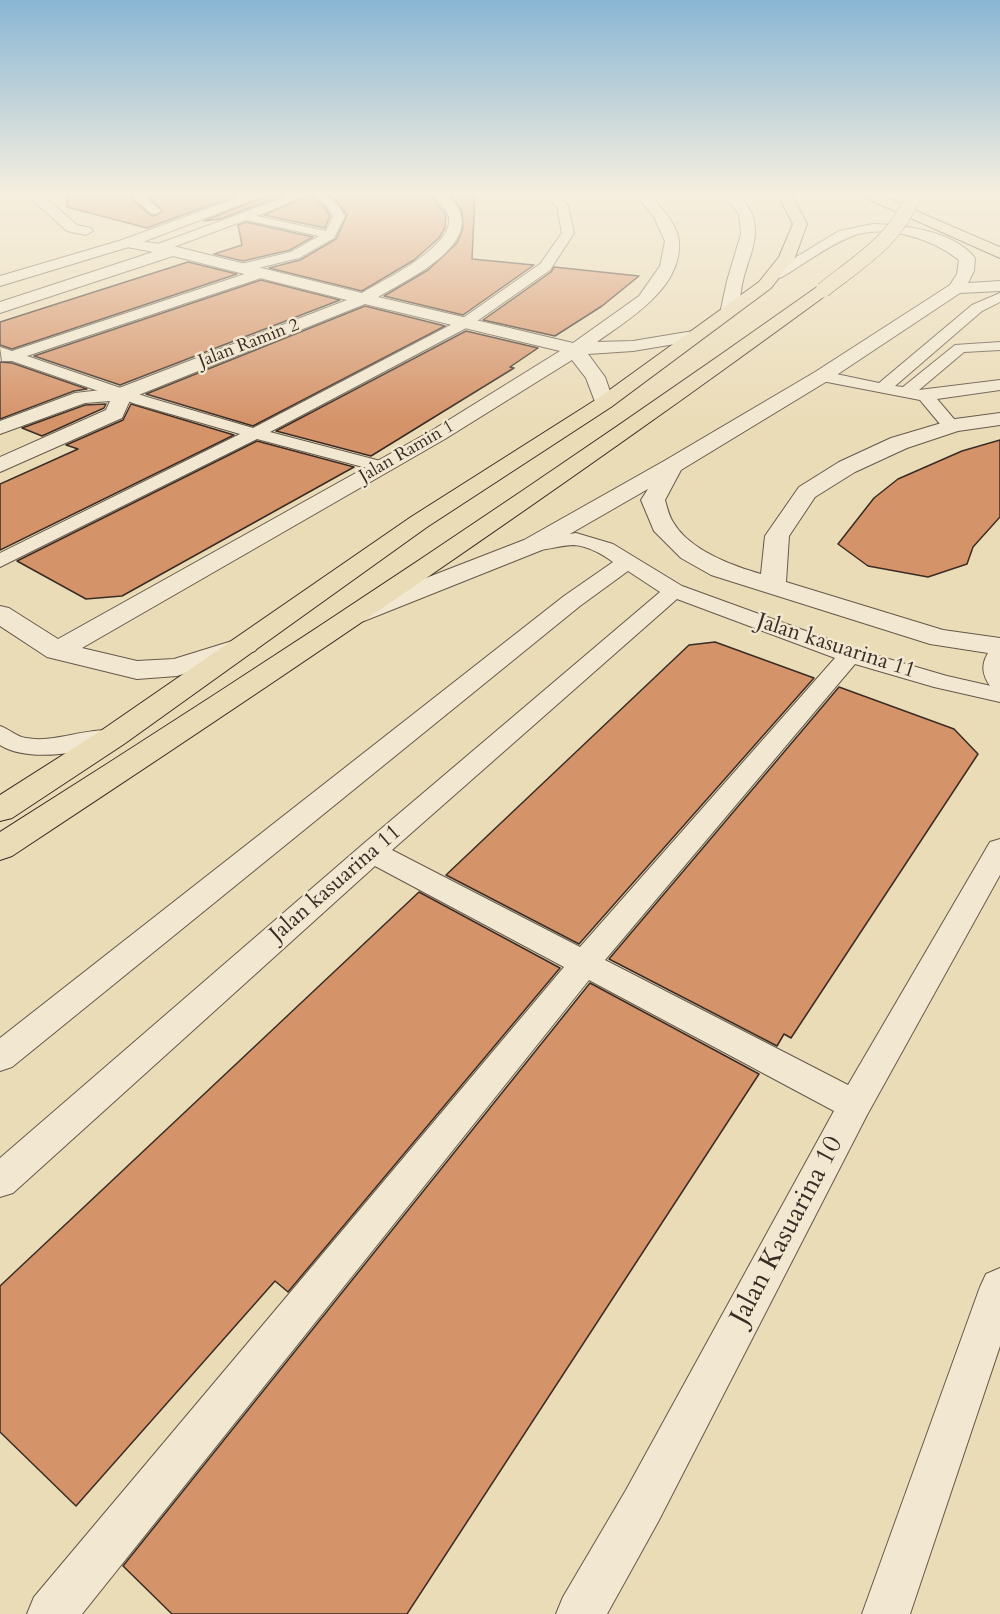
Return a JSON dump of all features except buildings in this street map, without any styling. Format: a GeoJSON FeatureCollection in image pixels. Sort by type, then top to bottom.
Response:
{"type":"FeatureCollection","features":[{"type":"Feature","properties":{"kind":"highway"},"geometry":{"type":"LineString","coordinates":[[0,810],[113,737],[418,522],[604,403],[765,285],[778,270]]}},
{"type":"Feature","properties":{"kind":"highway"},"geometry":{"type":"LineString","coordinates":[[0,848],[355,615],[686,390],[847,270]]}},
{"type":"Feature","properties":{"kind":"street"},"geometry":{"type":"LineString","coordinates":[[0,281],[36,270]]}},
{"type":"Feature","properties":{"kind":"street"},"geometry":{"type":"LineString","coordinates":[[0,309],[109,270]]}},
{"type":"Feature","properties":{"kind":"street"},"geometry":{"type":"LineString","coordinates":[[251,270],[576,349],[633,346],[693,336]]}},
{"type":"Feature","properties":{"kind":"street","name":"Jalan Ramin 2"},"geometry":{"type":"LineString","coordinates":[[0,428],[82,397],[123,394],[364,299],[411,270]]}},
{"type":"Feature","properties":{"kind":"street","name":"Jalan Ramin 1"},"geometry":{"type":"LineString","coordinates":[[57,651],[438,435],[576,349],[645,300],[665,270]]}},
{"type":"Feature","properties":{"kind":"street"},"geometry":{"type":"LineString","coordinates":[[730,309],[739,270]]}},
{"type":"Feature","properties":{"kind":"street"},"geometry":{"type":"LineString","coordinates":[[776,274],[782,270]]}},
{"type":"Feature","properties":{"kind":"street"},"geometry":{"type":"LineString","coordinates":[[355,615],[533,545],[672,466],[822,376],[956,288],[967,270]]}},
{"type":"Feature","properties":{"kind":"street"},"geometry":{"type":"LineString","coordinates":[[956,288],[1000,286]]}},
{"type":"Feature","properties":{"kind":"street"},"geometry":{"type":"LineString","coordinates":[[576,349],[595,377],[604,403]]}},
{"type":"Feature","properties":{"kind":"street"},"geometry":{"type":"LineString","coordinates":[[0,465],[115,414],[123,394]]}},
{"type":"Feature","properties":{"kind":"street"},"geometry":{"type":"LineString","coordinates":[[773,588],[777,536],[807,492],[847,466],[899,443],[951,426],[1000,419]]}},
{"type":"Feature","properties":{"kind":"street"},"geometry":{"type":"LineString","coordinates":[[672,466],[654,500],[662,526],[690,553],[720,570],[940,638],[1000,646]]}},
{"type":"Feature","properties":{"kind":"street"},"geometry":{"type":"LineString","coordinates":[[0,614],[57,651],[137,670],[177,667],[245,645]]}},
{"type":"Feature","properties":{"kind":"street"},"geometry":{"type":"LineString","coordinates":[[1000,655],[996,666],[1000,680]]}},
{"type":"Feature","properties":{"kind":"lane"},"geometry":{"type":"LineString","coordinates":[[0,561],[254,434],[465,323],[540,270]]}},
{"type":"Feature","properties":{"kind":"lane"},"geometry":{"type":"LineString","coordinates":[[4,356],[262,273]]}},
{"type":"Feature","properties":{"kind":"lane"},"geometry":{"type":"LineString","coordinates":[[882,388],[977,308],[1000,297]]}},
{"type":"Feature","properties":{"kind":"lane"},"geometry":{"type":"LineString","coordinates":[[906,393],[960,348],[1000,346]]}},
{"type":"Feature","properties":{"kind":"lane"},"geometry":{"type":"LineString","coordinates":[[4,356],[254,434],[382,467]]}},
{"type":"Feature","properties":{"kind":"lane"},"geometry":{"type":"LineString","coordinates":[[822,376],[925,396],[1000,385]]}},
{"type":"Feature","properties":{"kind":"lane"},"geometry":{"type":"LineString","coordinates":[[925,396],[951,426]]}},
{"type":"Feature","properties":{"kind":"lane","name":"Jalan kasuarina 11"},"geometry":{"type":"LineString","coordinates":[[533,545],[576,539],[606,548],[674,591],[850,654],[942,682],[1000,695]]}},
{"type":"Feature","properties":{"kind":"lane"},"geometry":{"type":"LineString","coordinates":[[0,1057],[572,601],[627,562]]}},
{"type":"Feature","properties":{"kind":"lane","name":"Jalan kasuarina 11"},"geometry":{"type":"LineString","coordinates":[[0,1180],[372,852],[674,591]]}},
{"type":"Feature","properties":{"kind":"lane"},"geometry":{"type":"LineString","coordinates":[[51,1614],[584,964],[850,654]]}},
{"type":"Feature","properties":{"kind":"lane"},"geometry":{"type":"LineString","coordinates":[[0,734],[19,746],[59,746],[113,737]]}},
{"type":"Feature","properties":{"kind":"lane","name":"Jalan Kasuarina 10"},"geometry":{"type":"LineString","coordinates":[[580,1614],[642,1506],[855,1105],[1000,849]]}},
{"type":"Feature","properties":{"kind":"lane"},"geometry":{"type":"LineString","coordinates":[[372,852],[855,1105]]}},
{"type":"Feature","properties":{"kind":"lane"},"geometry":{"type":"LineString","coordinates":[[886,1614],[1000,1287]]}}]}
